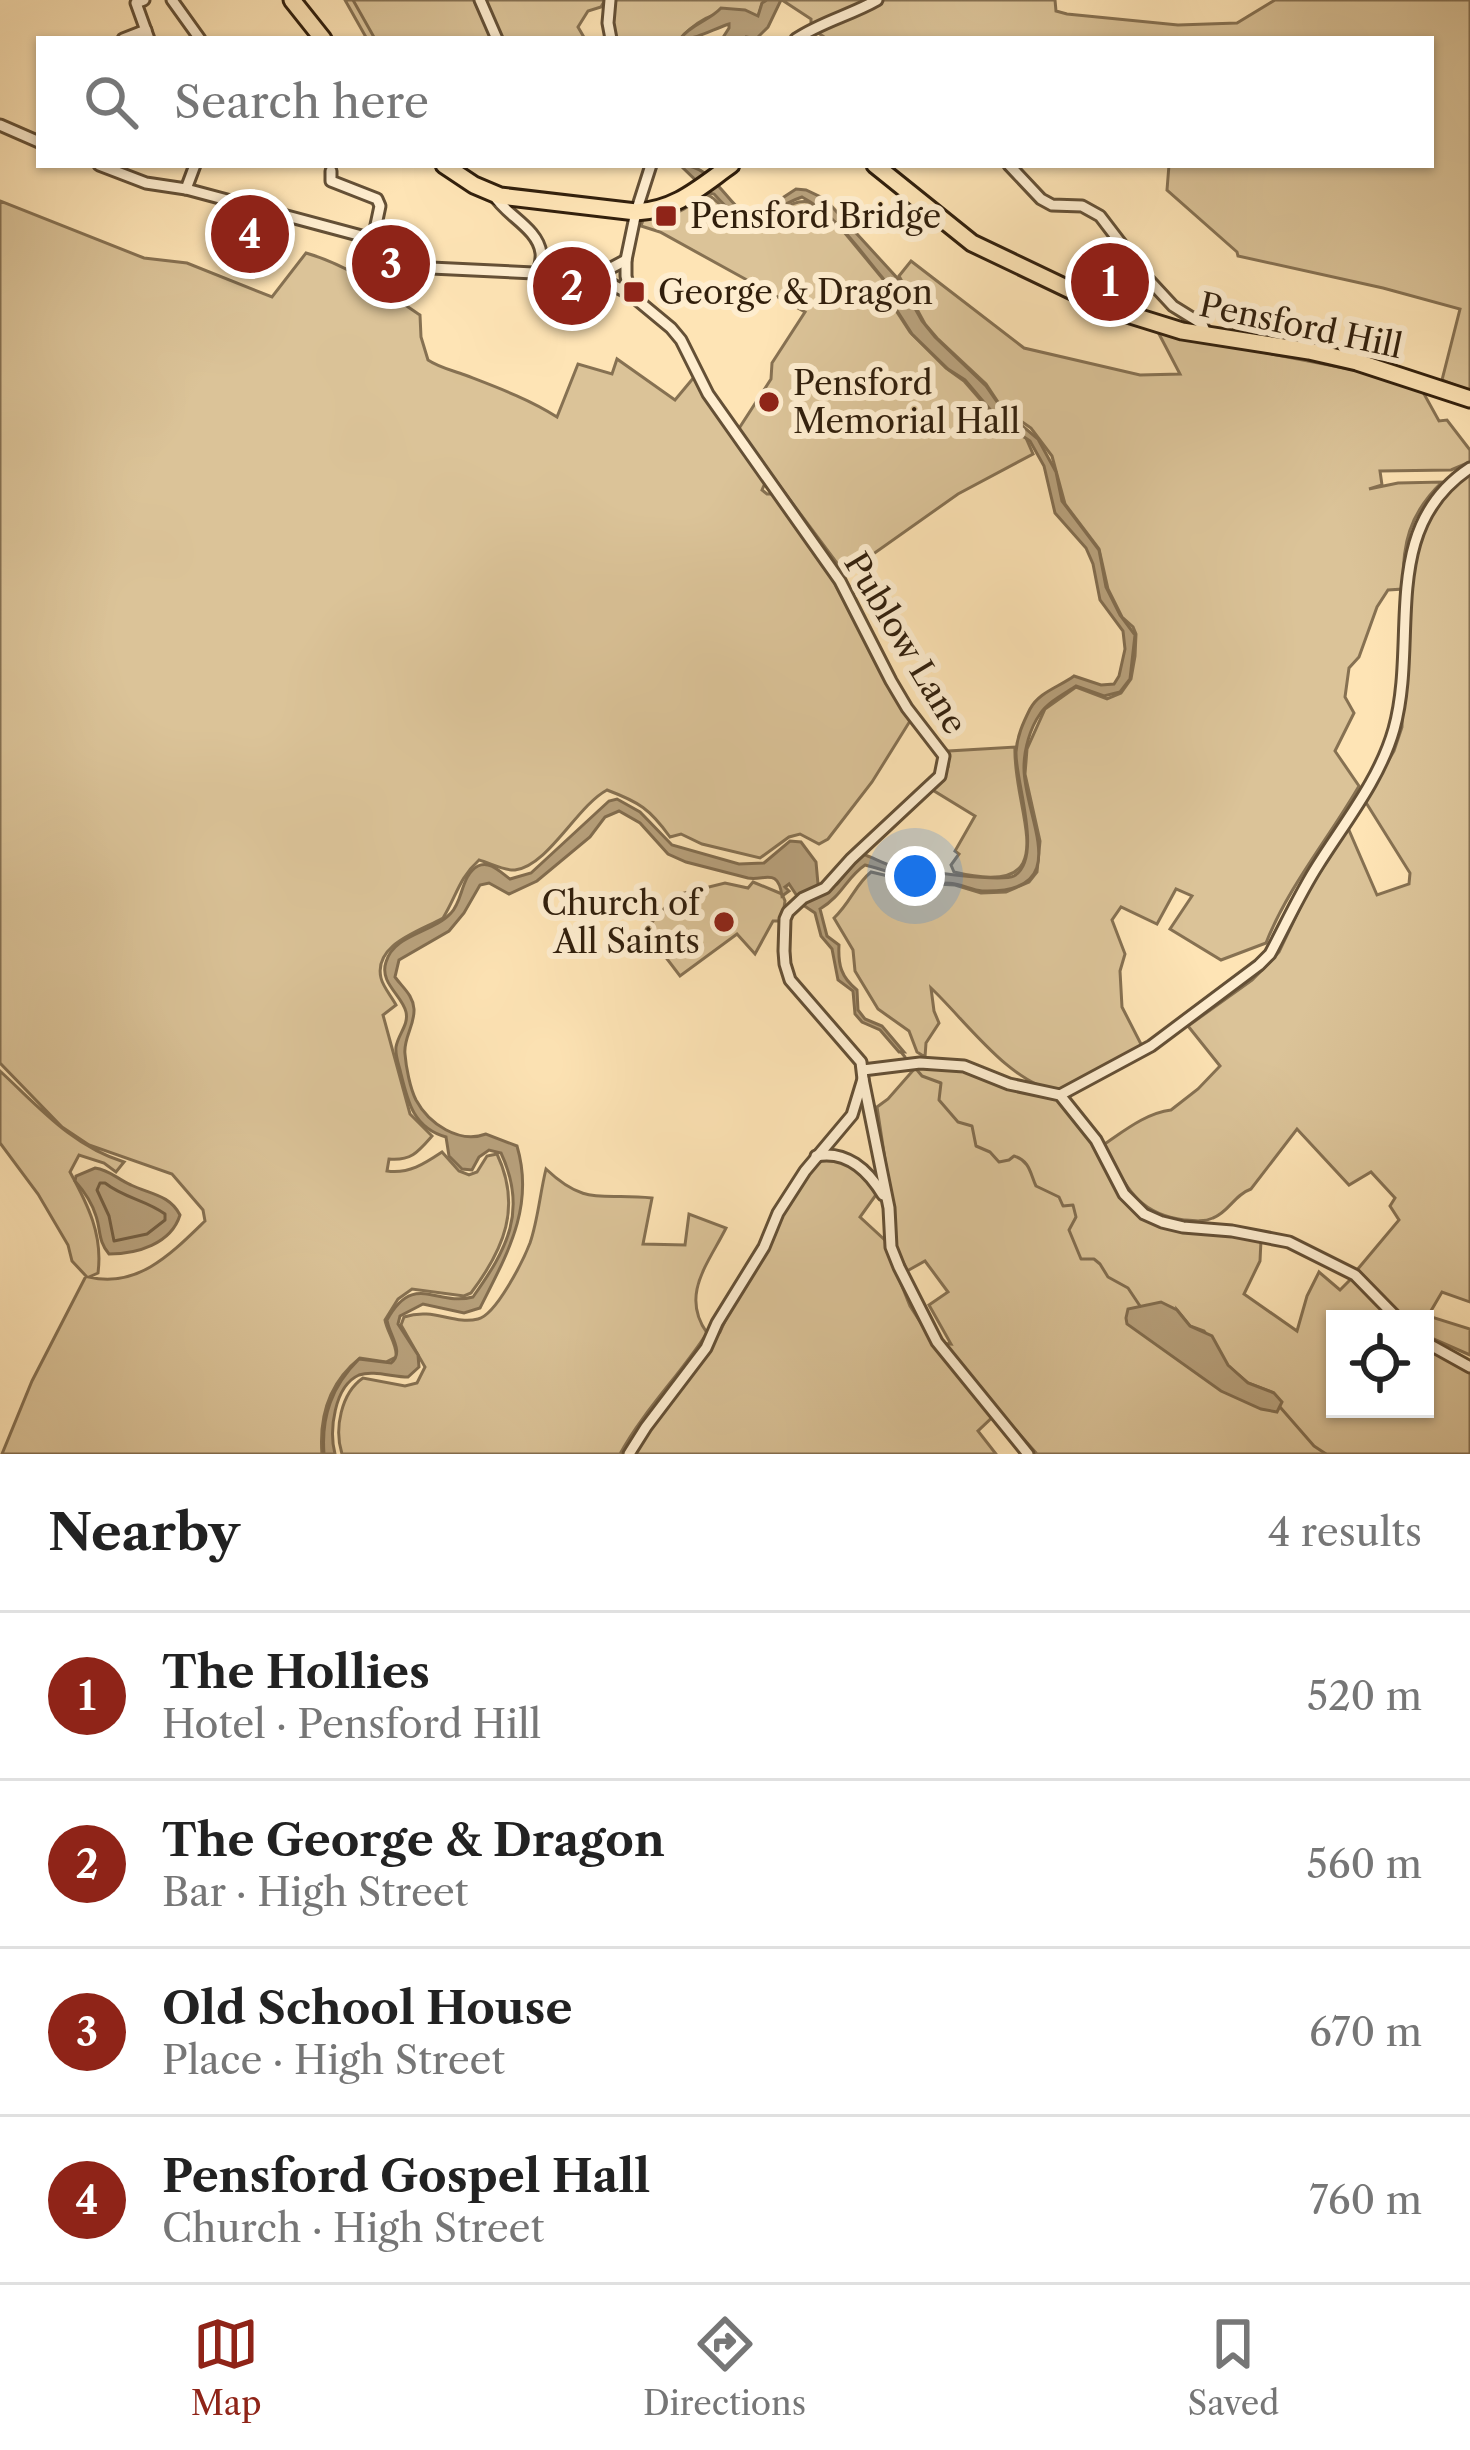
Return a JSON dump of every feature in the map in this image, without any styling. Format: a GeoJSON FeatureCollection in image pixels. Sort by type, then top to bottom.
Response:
{"type":"FeatureCollection","features":[{"type":"Feature","properties":{"kind":"highway"},"geometry":{"type":"LineString","coordinates":[[292,0],[321,36]]}},
{"type":"Feature","properties":{"kind":"highway"},"geometry":{"type":"LineString","coordinates":[[449,168],[494,194],[636,212],[665,208],[724,170]]}},
{"type":"Feature","properties":{"kind":"highway","name":"Pensford Hill"},"geometry":{"type":"LineString","coordinates":[[879,168],[989,253],[1108,308],[1174,330],[1357,362],[1470,399]]}},
{"type":"Feature","properties":{"kind":"street"},"geometry":{"type":"LineString","coordinates":[[172,0],[198,36]]}},
{"type":"Feature","properties":{"kind":"street"},"geometry":{"type":"LineString","coordinates":[[479,0],[495,36]]}},
{"type":"Feature","properties":{"kind":"street"},"geometry":{"type":"LineString","coordinates":[[610,0],[610,36]]}},
{"type":"Feature","properties":{"kind":"street"},"geometry":{"type":"LineString","coordinates":[[800,36],[878,0]]}},
{"type":"Feature","properties":{"kind":"street"},"geometry":{"type":"LineString","coordinates":[[138,1],[148,34]]}},
{"type":"Feature","properties":{"kind":"street"},"geometry":{"type":"LineString","coordinates":[[0,124],[36,141]]}},
{"type":"Feature","properties":{"kind":"street"},"geometry":{"type":"LineString","coordinates":[[107,168],[146,183],[186,189],[374,239],[430,268],[596,276],[626,260]]}},
{"type":"Feature","properties":{"kind":"street"},"geometry":{"type":"LineString","coordinates":[[186,189],[194,168]]}},
{"type":"Feature","properties":{"kind":"street"},"geometry":{"type":"LineString","coordinates":[[630,294],[626,260],[650,168]]}},
{"type":"Feature","properties":{"kind":"street"},"geometry":{"type":"LineString","coordinates":[[1012,168],[1041,199],[1052,205],[1082,206],[1100,217],[1148,279],[1173,306],[1202,324],[1206,335]]}},
{"type":"Feature","properties":{"kind":"street"},"geometry":{"type":"LineString","coordinates":[[331,171],[331,181],[377,199],[374,239]]}},
{"type":"Feature","properties":{"kind":"street"},"geometry":{"type":"LineString","coordinates":[[494,194],[502,208],[533,235],[541,253],[538,274]]}},
{"type":"Feature","properties":{"kind":"street","name":"Publow Lane"},"geometry":{"type":"LineString","coordinates":[[596,276],[630,294],[681,340],[708,394],[840,581],[907,708],[944,756],[940,776],[825,888],[803,898],[785,919],[784,951],[790,980],[855,1052],[863,1074]]}},
{"type":"Feature","properties":{"kind":"street"},"geometry":{"type":"LineString","coordinates":[[1060,1095],[1150,1046],[1270,953],[1389,745],[1396,724],[1411,552],[1432,502],[1470,468]]}},
{"type":"Feature","properties":{"kind":"street"},"geometry":{"type":"LineString","coordinates":[[863,1074],[903,1064],[964,1066],[1009,1084],[1060,1095],[1096,1140],[1124,1194],[1144,1214],[1183,1227],[1289,1241],[1355,1275],[1389,1310]]}},
{"type":"Feature","properties":{"kind":"street"},"geometry":{"type":"LineString","coordinates":[[628,1454],[706,1348],[778,1213],[816,1156],[852,1115],[863,1074]]}},
{"type":"Feature","properties":{"kind":"street"},"geometry":{"type":"LineString","coordinates":[[863,1074],[889,1208],[891,1246],[937,1342],[1028,1454]]}},
{"type":"Feature","properties":{"kind":"street"},"geometry":{"type":"LineString","coordinates":[[816,1156],[832,1153],[858,1166],[871,1176],[889,1208]]}},
{"type":"Feature","properties":{"kind":"street"},"geometry":{"type":"LineString","coordinates":[[1434,1347],[1470,1367]]}},
{"type":"Feature","properties":{"kind":"shaded area"},"geometry":{"type":"Polygon","coordinates":[[[345,0],[474,0],[491,36],[365,36],[345,0]]]}},
{"type":"Feature","properties":{"kind":"shaded area"},"geometry":{"type":"Polygon","coordinates":[[[485,0],[605,0],[601,7],[588,11],[578,27],[583,36],[501,36],[485,0]]]}},
{"type":"Feature","properties":{"kind":"shaded area"},"geometry":{"type":"Polygon","coordinates":[[[612,0],[767,0],[758,17],[737,11],[716,14],[683,36],[613,36],[612,0]]]}},
{"type":"Feature","properties":{"kind":"shaded area"},"geometry":{"type":"Polygon","coordinates":[[[782,0],[1055,0],[1056,11],[1067,14],[1178,25],[1237,23],[1275,0],[1470,0],[1470,391],[1442,380],[1460,309],[1238,256],[1167,190],[1169,168],[1434,168],[1434,36],[823,36],[811,28],[811,19],[782,0]]]}},
{"type":"Feature","properties":{"kind":"shaded area"},"geometry":{"type":"Polygon","coordinates":[[[706,194],[746,223],[809,202],[844,232],[887,284],[910,332],[999,421],[1026,438],[1033,454],[958,494],[845,574],[738,430],[805,312],[641,226],[643,220],[677,213],[706,194]]]}},
{"type":"Feature","properties":{"kind":"shaded area"},"geometry":{"type":"Polygon","coordinates":[[[0,201],[144,258],[187,263],[272,297],[306,253],[321,258],[420,315],[428,360],[557,417],[578,364],[612,374],[617,359],[675,400],[695,376],[765,483],[762,490],[774,494],[834,582],[910,721],[872,782],[819,844],[800,834],[760,858],[681,834],[670,837],[643,808],[607,790],[527,866],[511,870],[479,860],[443,918],[401,940],[384,956],[381,978],[396,1005],[383,1015],[410,1114],[432,1136],[414,1154],[389,1159],[387,1171],[409,1169],[442,1152],[469,1175],[477,1172],[487,1156],[497,1154],[508,1192],[506,1227],[493,1260],[471,1293],[412,1289],[398,1299],[385,1320],[396,1357],[386,1362],[360,1358],[341,1378],[325,1413],[322,1454],[2,1454],[32,1381],[86,1276],[72,1261],[68,1245],[38,1194],[0,1143],[0,1071],[43,1111],[72,1136],[105,1155],[124,1162],[116,1172],[79,1155],[70,1172],[96,1233],[98,1273],[89,1277],[123,1278],[139,1273],[167,1256],[205,1221],[203,1210],[172,1174],[89,1145],[62,1127],[0,1063],[0,201]]]}},
{"type":"Feature","properties":{"kind":"shaded area"},"geometry":{"type":"Polygon","coordinates":[[[911,261],[1024,348],[1140,375],[1180,374],[1158,332],[1360,371],[1423,392],[1439,421],[1447,420],[1470,450],[1470,462],[1451,470],[1380,471],[1382,485],[1369,489],[1442,482],[1422,506],[1410,531],[1403,589],[1388,590],[1359,657],[1349,668],[1345,697],[1354,713],[1335,751],[1359,786],[1297,882],[1266,943],[1221,960],[1170,929],[1192,896],[1176,889],[1157,924],[1121,907],[1112,920],[1125,954],[1120,971],[1122,1007],[1142,1046],[1058,1091],[1040,1086],[1006,1064],[931,988],[939,1023],[926,1043],[925,1057],[917,1052],[909,1031],[878,1009],[855,971],[853,950],[834,918],[871,872],[981,893],[1006,892],[1029,882],[1037,872],[1040,841],[1025,774],[1027,749],[1045,709],[1076,687],[1107,699],[1121,693],[1131,679],[1135,656],[1136,634],[1108,589],[1099,549],[1065,504],[1052,456],[1031,428],[1002,408],[986,384],[925,324],[899,276],[911,261]]]}},
{"type":"Feature","properties":{"kind":"shaded area"},"geometry":{"type":"Polygon","coordinates":[[[1470,474],[1470,1302],[1442,1292],[1432,1310],[1396,1310],[1357,1270],[1399,1220],[1390,1206],[1395,1198],[1371,1172],[1349,1185],[1297,1129],[1251,1189],[1219,1215],[1203,1221],[1167,1216],[1143,1204],[1103,1145],[1144,1119],[1171,1110],[1220,1066],[1188,1026],[1252,980],[1279,952],[1308,891],[1348,828],[1377,895],[1409,884],[1410,873],[1365,801],[1402,727],[1414,572],[1430,515],[1441,497],[1470,474]]]}},
{"type":"Feature","properties":{"kind":"shaded area"},"geometry":{"type":"Polygon","coordinates":[[[1015,747],[1027,844],[1023,862],[1012,873],[990,877],[954,872],[951,865],[959,854],[955,851],[975,816],[931,789],[948,767],[949,751],[1015,747]]]}},
{"type":"Feature","properties":{"kind":"shaded area"},"geometry":{"type":"Polygon","coordinates":[[[753,882],[782,894],[782,921],[773,921],[755,954],[737,934],[680,976],[645,930],[676,895],[725,883],[748,888],[753,882]]]}},
{"type":"Feature","properties":{"kind":"shaded area"},"geometry":{"type":"Polygon","coordinates":[[[916,1067],[964,1069],[998,1085],[1055,1098],[1094,1143],[1117,1192],[1161,1226],[1261,1240],[1260,1261],[1244,1294],[1297,1331],[1319,1272],[1340,1290],[1353,1277],[1384,1310],[1326,1310],[1326,1418],[1434,1418],[1434,1351],[1470,1372],[1470,1454],[1037,1454],[999,1411],[978,1431],[996,1454],[633,1454],[720,1332],[782,1214],[819,1159],[831,1156],[857,1168],[878,1192],[860,1217],[887,1242],[910,1306],[934,1343],[951,1344],[929,1305],[948,1292],[925,1261],[907,1271],[895,1245],[877,1107],[916,1067]],[[1177,1310],[1180,1360],[1221,1390],[1274,1393],[1248,1383],[1228,1366],[1204,1331],[1190,1326],[1177,1310]]]}},
{"type":"Feature","properties":{"kind":"shaded area"},"geometry":{"type":"Polygon","coordinates":[[[546,1169],[585,1194],[652,1198],[643,1244],[685,1245],[689,1214],[726,1228],[696,1293],[699,1319],[707,1333],[620,1454],[342,1454],[341,1412],[355,1385],[363,1378],[405,1386],[417,1383],[425,1367],[401,1325],[404,1317],[478,1319],[501,1298],[530,1243],[546,1169]]]}},
{"type":"Feature","properties":{"kind":"shaded area"},"geometry":{"type":"Polygon","coordinates":[[[1434,1318],[1470,1329],[1470,1355],[1434,1339],[1434,1318]]]}},
{"type":"Feature","properties":{"kind":"water"},"geometry":{"type":"Polygon","coordinates":[[[781,0],[759,36],[724,36],[729,24],[699,36],[683,36],[721,8],[758,16],[762,3],[781,0]]]}},
{"type":"Feature","properties":{"kind":"water"},"geometry":{"type":"Polygon","coordinates":[[[683,168],[701,170],[746,215],[761,212],[796,189],[825,199],[899,280],[935,337],[986,386],[1002,409],[1038,439],[1056,472],[1062,501],[1099,550],[1106,587],[1135,635],[1130,679],[1120,692],[1104,696],[1076,686],[1047,706],[1033,726],[1024,767],[1039,849],[1029,880],[1011,889],[982,891],[920,881],[865,865],[820,909],[827,936],[839,945],[842,970],[857,990],[858,1010],[865,1019],[882,1026],[904,1052],[855,1014],[853,991],[838,980],[832,949],[821,936],[815,913],[789,884],[782,896],[774,878],[748,878],[686,862],[668,854],[640,823],[619,811],[605,817],[590,837],[537,881],[509,894],[489,883],[480,885],[449,931],[399,960],[395,977],[414,1009],[405,1048],[416,1100],[446,1130],[466,1136],[486,1134],[517,1146],[523,1189],[520,1210],[508,1249],[480,1308],[464,1313],[423,1304],[400,1316],[398,1324],[418,1355],[419,1367],[408,1377],[370,1373],[351,1381],[335,1410],[335,1454],[324,1454],[327,1414],[342,1380],[359,1359],[391,1363],[395,1359],[387,1320],[397,1305],[416,1294],[473,1297],[510,1229],[513,1193],[501,1153],[489,1150],[472,1170],[462,1169],[449,1156],[446,1137],[426,1127],[410,1104],[396,1050],[406,1012],[385,969],[397,945],[451,913],[472,870],[487,865],[510,879],[531,873],[609,801],[617,799],[640,812],[672,845],[739,864],[764,863],[790,841],[801,842],[816,862],[819,895],[837,884],[862,854],[921,871],[1014,876],[1027,853],[1016,752],[1030,709],[1044,694],[1074,676],[1101,685],[1114,684],[1119,676],[1123,631],[1100,600],[1086,548],[1055,513],[1044,466],[1030,441],[999,420],[965,380],[912,334],[887,283],[827,214],[802,197],[749,221],[683,168]]]}},
{"type":"Feature","properties":{"kind":"water"},"geometry":{"type":"Polygon","coordinates":[[[95,1168],[171,1203],[180,1215],[176,1225],[161,1240],[141,1249],[109,1254],[92,1206],[75,1181],[76,1176],[95,1168]]]}},
{"type":"Feature","properties":{"kind":"water"},"geometry":{"type":"Polygon","coordinates":[[[1161,1302],[1177,1310],[1190,1326],[1212,1336],[1228,1365],[1248,1383],[1274,1393],[1282,1402],[1277,1412],[1221,1391],[1127,1324],[1128,1309],[1161,1302]]]}},
{"type":"Feature","properties":{"kind":"waterway"},"geometry":{"type":"LineString","coordinates":[[353,0],[373,36]]}},
{"type":"Feature","properties":{"kind":"waterway"},"geometry":{"type":"LineString","coordinates":[[901,1052],[905,1057]]}},
{"type":"Feature","properties":{"kind":"waterway"},"geometry":{"type":"LineString","coordinates":[[917,1070],[941,1083],[939,1100],[958,1122],[972,1126],[976,1146],[999,1162],[1019,1158],[1036,1186],[1059,1197],[1063,1206],[1073,1205],[1076,1217],[1069,1230],[1081,1259],[1094,1259],[1108,1277],[1128,1288],[1140,1306]]}},
{"type":"Feature","properties":{"kind":"waterway"},"geometry":{"type":"LineString","coordinates":[[1280,1407],[1326,1454]]}},
{"type":"Feature","properties":{"kind":"place","name":"Pensford Bridge"},"geometry":{"type":"Point","coordinates":[666,216]}},
{"type":"Feature","properties":{"kind":"place","name":"Pensford Gospel Hall"},"geometry":{"type":"Point","coordinates":[250,234]}},
{"type":"Feature","properties":{"kind":"place","name":"Old School House"},"geometry":{"type":"Point","coordinates":[391,264]}},
{"type":"Feature","properties":{"kind":"place","name":"The Hollies"},"geometry":{"type":"Point","coordinates":[1110,282]}},
{"type":"Feature","properties":{"kind":"place","name":"The George & Dragon"},"geometry":{"type":"Point","coordinates":[572,286]}},
{"type":"Feature","properties":{"kind":"place","name":"George & Dragon"},"geometry":{"type":"Point","coordinates":[634,292]}},
{"type":"Feature","properties":{"kind":"place","name":"Pensford Memorial Hall"},"geometry":{"type":"Point","coordinates":[769,402]}},
{"type":"Feature","properties":{"kind":"place","name":"Church of All Saints"},"geometry":{"type":"Point","coordinates":[724,922]}}]}
